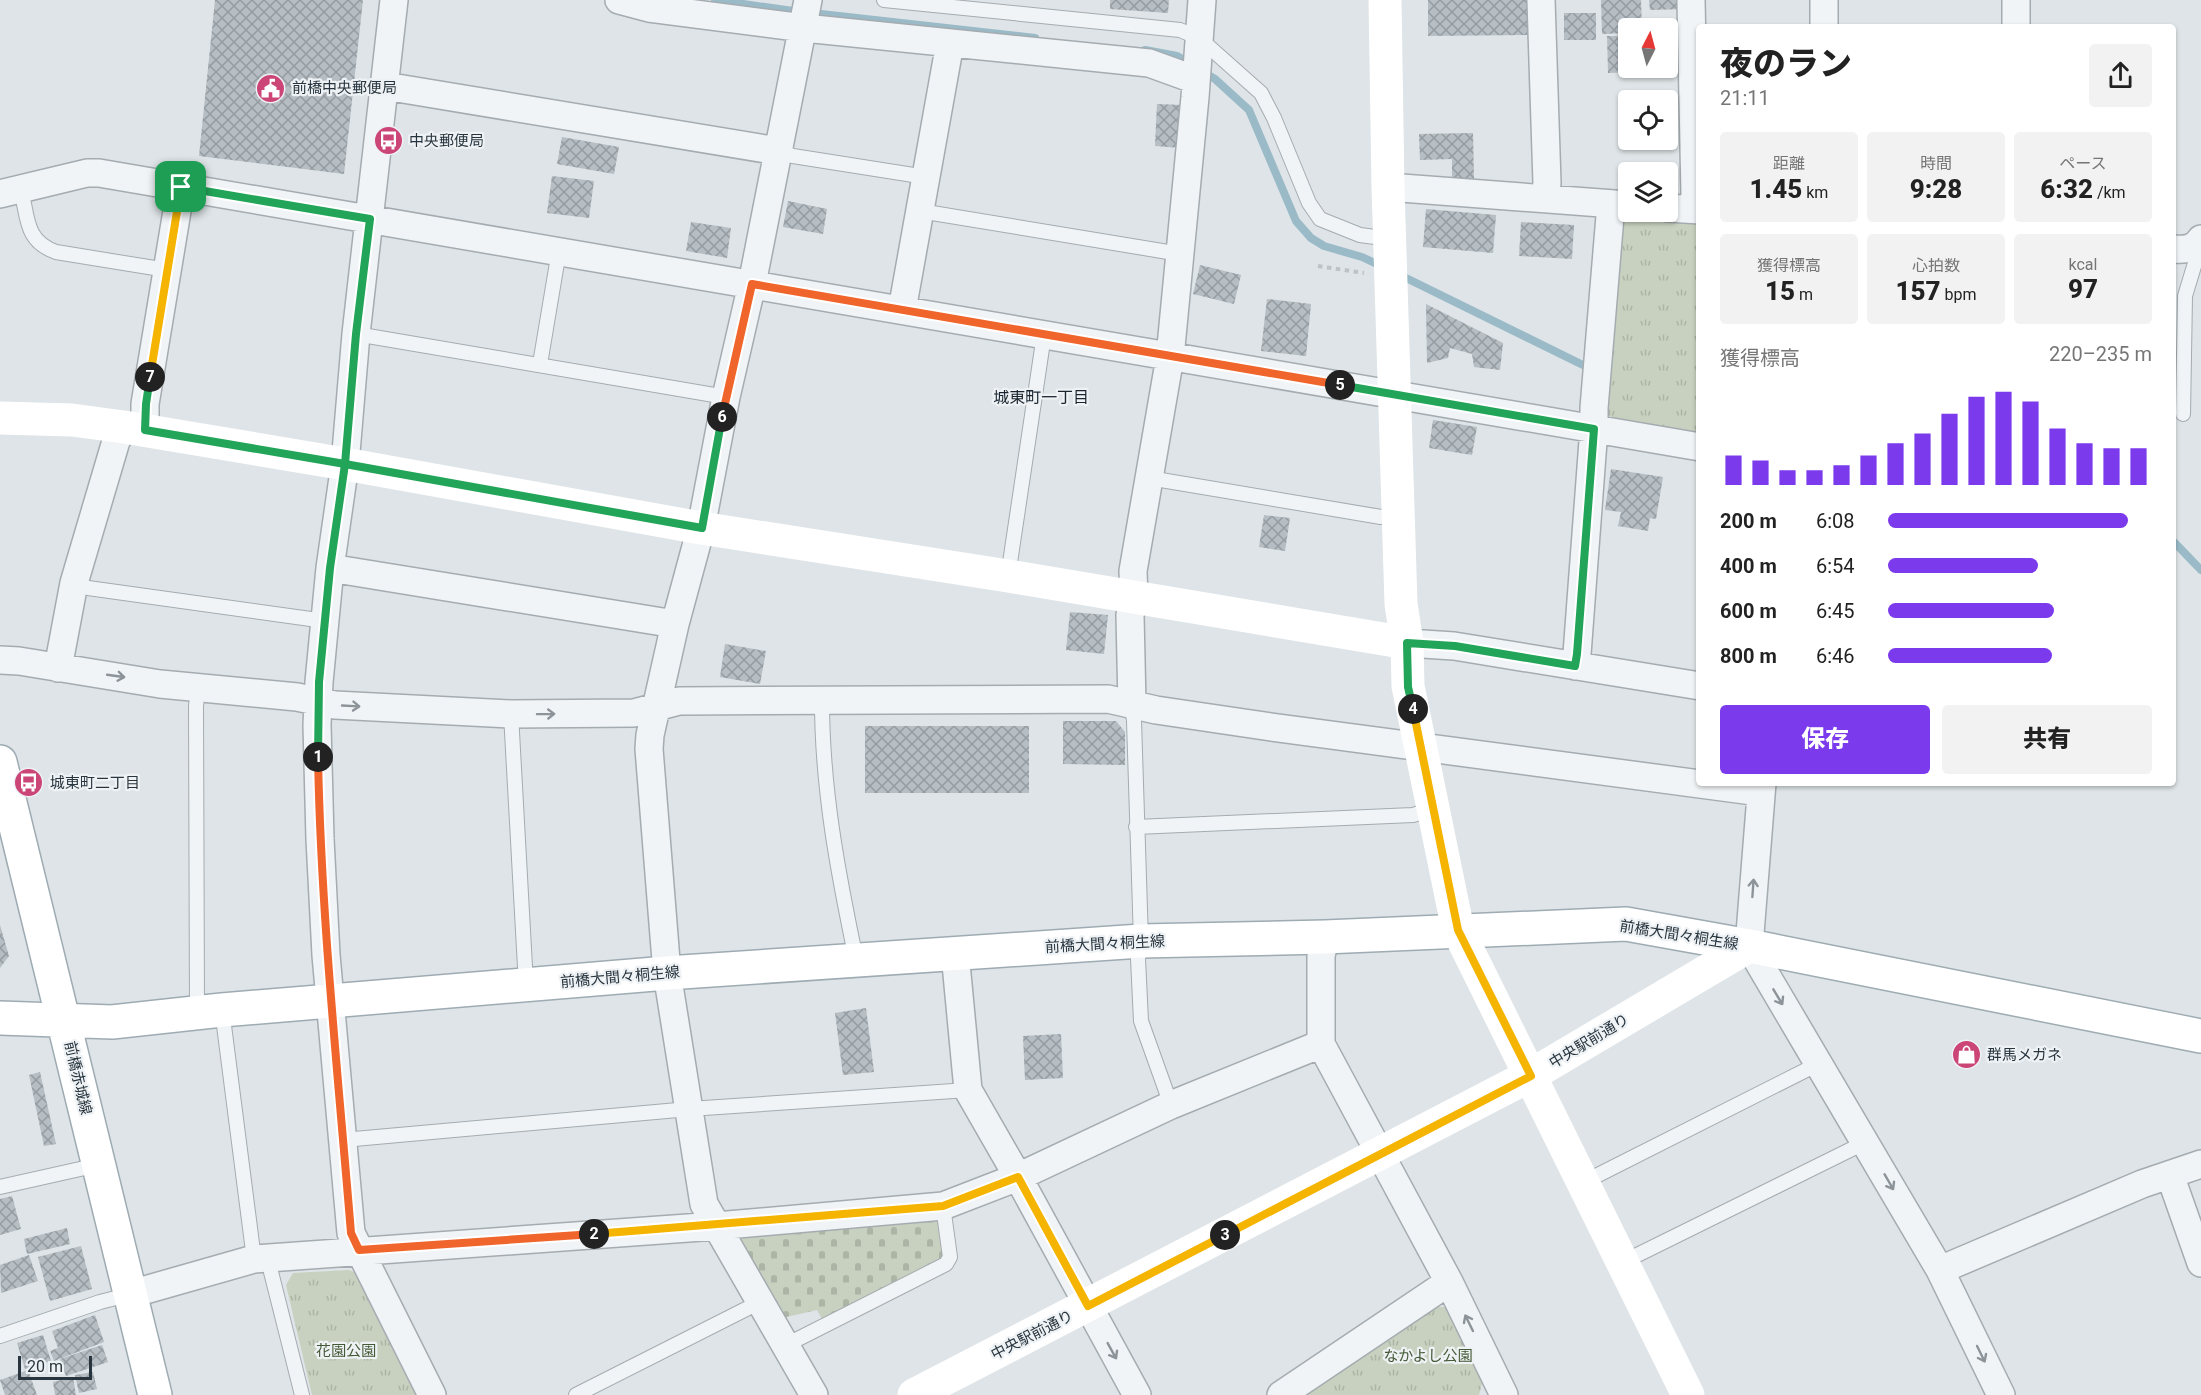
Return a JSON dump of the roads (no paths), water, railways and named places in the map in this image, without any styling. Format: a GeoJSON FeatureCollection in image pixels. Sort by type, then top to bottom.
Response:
{"type":"FeatureCollection","features":[{"type":"Feature","properties":{"kind":"street"},"geometry":{"type":"LineString","coordinates":[[394,0],[356,334],[345,464],[325,621],[318,702],[320,839],[327,955],[351,1233],[432,1395]]}},
{"type":"Feature","properties":{"kind":"street"},"geometry":{"type":"LineString","coordinates":[[619,0],[650,8],[806,15],[950,43],[1149,63],[1196,78]]}},
{"type":"Feature","properties":{"kind":"street"},"geometry":{"type":"LineString","coordinates":[[1132,705],[1130,615],[1134,599],[1133,571],[1170,357],[1202,0]]}},
{"type":"Feature","properties":{"kind":"street"},"geometry":{"type":"LineString","coordinates":[[1385,0],[1388,187],[1386,263],[1396,394],[1401,604],[1407,643],[1408,687],[1458,930],[1623,1262],[1680,1392]]}},
{"type":"Feature","properties":{"kind":"street"},"geometry":{"type":"LineString","coordinates":[[1541,0],[1547,183],[1545,199]]}},
{"type":"Feature","properties":{"kind":"street"},"geometry":{"type":"LineString","coordinates":[[1687,209],[1691,0]]}},
{"type":"Feature","properties":{"kind":"street"},"geometry":{"type":"LineString","coordinates":[[1824,0],[1824,24]]}},
{"type":"Feature","properties":{"kind":"street"},"geometry":{"type":"LineString","coordinates":[[2016,0],[2016,24]]}},
{"type":"Feature","properties":{"kind":"street"},"geometry":{"type":"LineString","coordinates":[[806,15],[752,284],[726,397],[702,528],[675,624],[649,748],[667,973],[704,1204],[814,1395]]}},
{"type":"Feature","properties":{"kind":"street"},"geometry":{"type":"LineString","coordinates":[[902,310],[950,43]]}},
{"type":"Feature","properties":{"kind":"street"},"geometry":{"type":"LineString","coordinates":[[385,86],[777,151]]}},
{"type":"Feature","properties":{"kind":"street"},"geometry":{"type":"LineString","coordinates":[[11,192],[87,173],[99,173],[1696,446]]}},
{"type":"Feature","properties":{"kind":"street"},"geometry":{"type":"LineString","coordinates":[[58,668],[74,583],[116,441],[134,429],[146,404],[181,187]]}},
{"type":"Feature","properties":{"kind":"street"},"geometry":{"type":"LineString","coordinates":[[1388,187],[1618,205]]}},
{"type":"Feature","properties":{"kind":"street"},"geometry":{"type":"LineString","coordinates":[[1575,666],[1597,373],[1618,220]]}},
{"type":"Feature","properties":{"kind":"street"},"geometry":{"type":"LineString","coordinates":[[0,418],[72,420],[134,429],[702,528],[1008,576],[1134,599],[1407,643],[1455,646],[1696,685]]}},
{"type":"Feature","properties":{"kind":"street"},"geometry":{"type":"LineString","coordinates":[[330,568],[675,624]]}},
{"type":"Feature","properties":{"kind":"street"},"geometry":{"type":"LineString","coordinates":[[0,660],[198,689],[297,697],[335,705],[511,714],[634,713],[679,701],[1108,699],[1248,724],[1696,779]]}},
{"type":"Feature","properties":{"kind":"street","name":"前橋赤城線"},"geometry":{"type":"LineString","coordinates":[[0,762],[155,1395]]}},
{"type":"Feature","properties":{"kind":"street"},"geometry":{"type":"LineString","coordinates":[[1761,787],[1749,946],[1940,1270],[2001,1395]]}},
{"type":"Feature","properties":{"kind":"street","name":"前橋大間々桐生線"},"geometry":{"type":"LineString","coordinates":[[0,1018],[112,1022],[332,1000],[667,973],[1141,941],[1626,924],[1749,946],[2201,1036]]}},
{"type":"Feature","properties":{"kind":"street"},"geometry":{"type":"LineString","coordinates":[[1325,936],[1321,956],[1322,1044],[1449,1282],[1501,1394]]}},
{"type":"Feature","properties":{"kind":"street","name":"中央駅前通り"},"geometry":{"type":"LineString","coordinates":[[914,1395],[1531,1076],[1749,946]]}},
{"type":"Feature","properties":{"kind":"street"},"geometry":{"type":"LineString","coordinates":[[955,953],[968,1090],[1137,1395]]}},
{"type":"Feature","properties":{"kind":"street"},"geometry":{"type":"LineString","coordinates":[[131,1294],[262,1258],[716,1226],[943,1206],[1018,1177],[1171,1106],[1322,1044]]}},
{"type":"Feature","properties":{"kind":"street"},"geometry":{"type":"LineString","coordinates":[[1940,1270],[2142,1184],[2201,1164]]}},
{"type":"Feature","properties":{"kind":"street"},"geometry":{"type":"LineString","coordinates":[[2170,1174],[2201,1263]]}},
{"type":"Feature","properties":{"kind":"street"},"geometry":{"type":"LineString","coordinates":[[1281,1395],[1449,1282]]}},
{"type":"Feature","properties":{"kind":"lane"},"geometry":{"type":"LineString","coordinates":[[884,0],[1179,30],[1199,43],[1260,93],[1274,118],[1309,203],[1320,219],[1360,235],[1386,263]]}},
{"type":"Feature","properties":{"kind":"lane"},"geometry":{"type":"LineString","coordinates":[[777,151],[793,156],[926,177]]}},
{"type":"Feature","properties":{"kind":"lane"},"geometry":{"type":"LineString","coordinates":[[11,192],[32,235],[46,249],[167,270]]}},
{"type":"Feature","properties":{"kind":"lane"},"geometry":{"type":"LineString","coordinates":[[920,211],[1180,254]]}},
{"type":"Feature","properties":{"kind":"lane"},"geometry":{"type":"LineString","coordinates":[[2183,414],[2185,296],[2195,263],[2189,245]]}},
{"type":"Feature","properties":{"kind":"lane"},"geometry":{"type":"LineString","coordinates":[[540,364],[559,251]]}},
{"type":"Feature","properties":{"kind":"lane"},"geometry":{"type":"LineString","coordinates":[[356,334],[726,397]]}},
{"type":"Feature","properties":{"kind":"lane"},"geometry":{"type":"LineString","coordinates":[[1008,576],[1044,335]]}},
{"type":"Feature","properties":{"kind":"lane"},"geometry":{"type":"LineString","coordinates":[[1149,478],[1381,517],[1399,517]]}},
{"type":"Feature","properties":{"kind":"lane"},"geometry":{"type":"LineString","coordinates":[[74,583],[88,588],[325,621]]}},
{"type":"Feature","properties":{"kind":"lane"},"geometry":{"type":"LineString","coordinates":[[198,689],[196,706],[209,1011],[262,1258],[271,1272],[302,1395]]}},
{"type":"Feature","properties":{"kind":"lane"},"geometry":{"type":"LineString","coordinates":[[822,701],[828,810],[856,959]]}},
{"type":"Feature","properties":{"kind":"lane"},"geometry":{"type":"LineString","coordinates":[[1132,705],[1141,941],[1138,959],[1141,1021],[1171,1106]]}},
{"type":"Feature","properties":{"kind":"lane"},"geometry":{"type":"LineString","coordinates":[[511,714],[526,985]]}},
{"type":"Feature","properties":{"kind":"lane"},"geometry":{"type":"LineString","coordinates":[[1136,827],[1413,814],[1433,809]]}},
{"type":"Feature","properties":{"kind":"lane"},"geometry":{"type":"LineString","coordinates":[[1584,1182],[1818,1064]]}},
{"type":"Feature","properties":{"kind":"lane"},"geometry":{"type":"LineString","coordinates":[[344,1140],[689,1109],[968,1090]]}},
{"type":"Feature","properties":{"kind":"lane"},"geometry":{"type":"LineString","coordinates":[[1623,1262],[1866,1142]]}},
{"type":"Feature","properties":{"kind":"lane"},"geometry":{"type":"LineString","coordinates":[[0,1187],[98,1165]]}},
{"type":"Feature","properties":{"kind":"lane"},"geometry":{"type":"LineString","coordinates":[[786,1346],[946,1264],[950,1257],[943,1206]]}},
{"type":"Feature","properties":{"kind":"lane"},"geometry":{"type":"LineString","coordinates":[[0,1336],[100,1302],[131,1294]]}},
{"type":"Feature","properties":{"kind":"lane"},"geometry":{"type":"LineString","coordinates":[[576,1395],[760,1302]]}},
{"type":"Feature","properties":{"kind":"waterway"},"geometry":{"type":"LineString","coordinates":[[715,0],[800,12]]}},
{"type":"Feature","properties":{"kind":"waterway"},"geometry":{"type":"LineString","coordinates":[[812,13],[1035,38]]}},
{"type":"Feature","properties":{"kind":"waterway"},"geometry":{"type":"LineString","coordinates":[[1145,50],[1177,56],[1193,65]]}},
{"type":"Feature","properties":{"kind":"waterway"},"geometry":{"type":"LineString","coordinates":[[1203,72],[1215,79],[1249,110],[1296,221],[1311,238],[1324,246],[1362,257],[1381,266]]}},
{"type":"Feature","properties":{"kind":"waterway"},"geometry":{"type":"LineString","coordinates":[[1400,275],[1591,369]]}},
{"type":"Feature","properties":{"kind":"waterway"},"geometry":{"type":"LineString","coordinates":[[2176,544],[2201,570]]}},
{"type":"Feature","properties":{"kind":"place","name":"前橋中央郵便局"},"geometry":{"type":"Point","coordinates":[271,88]}},
{"type":"Feature","properties":{"kind":"place","name":"中央郵便局"},"geometry":{"type":"Point","coordinates":[388,141]}},
{"type":"Feature","properties":{"kind":"place","name":"城東町二丁目"},"geometry":{"type":"Point","coordinates":[29,783]}},
{"type":"Feature","properties":{"kind":"place","name":"群馬メガネ"},"geometry":{"type":"Point","coordinates":[1966,1055]}},
{"type":"Feature","properties":{"kind":"district","name":"城東町一丁目"},"geometry":{"type":"Point","coordinates":[1041,397]}},
{"type":"Feature","properties":{"kind":"park label","name":"花園公園"},"geometry":{"type":"Point","coordinates":[346,1351]}},
{"type":"Feature","properties":{"kind":"park label","name":"なかよし公園"},"geometry":{"type":"Point","coordinates":[1428,1356]}}]}
